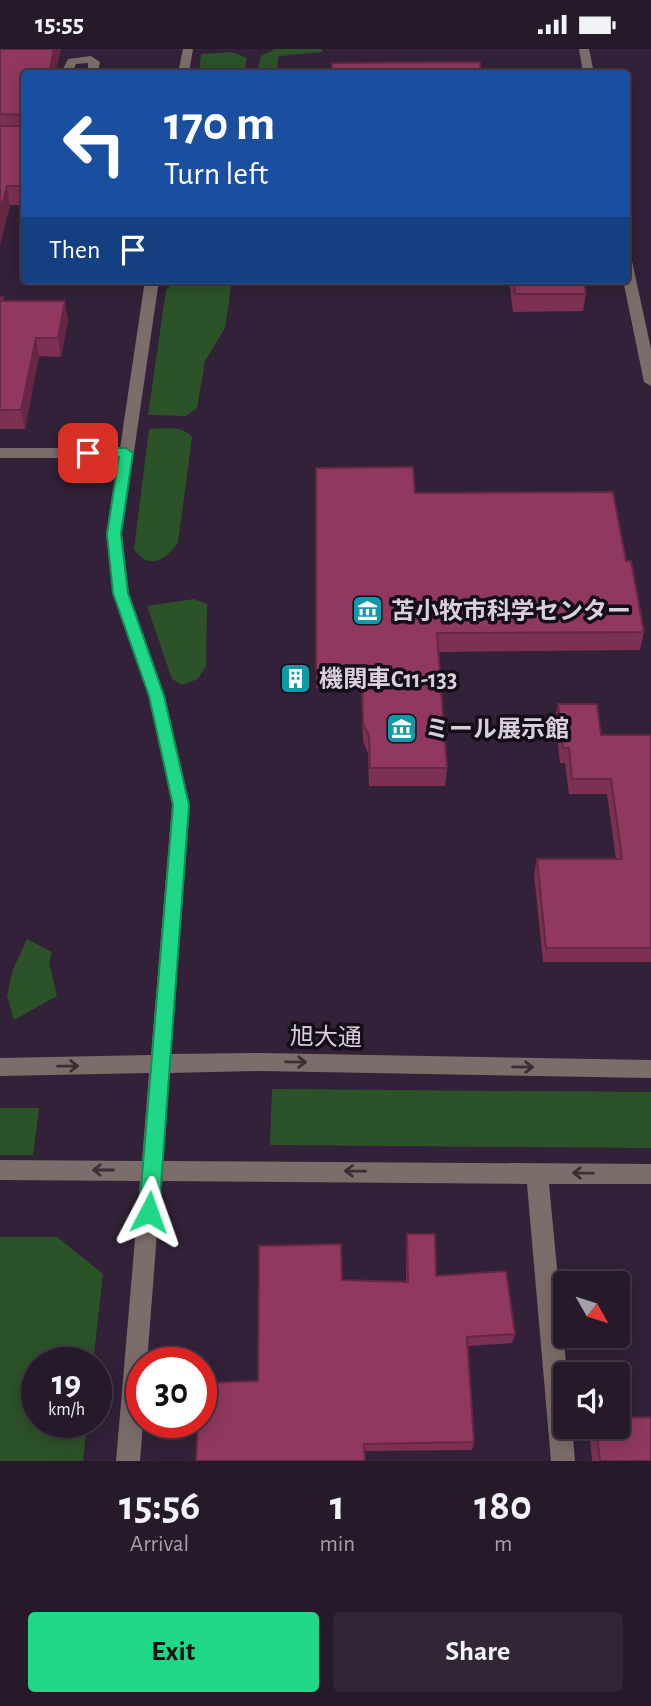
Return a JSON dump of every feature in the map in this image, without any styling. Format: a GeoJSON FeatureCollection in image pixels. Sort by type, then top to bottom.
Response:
{"type":"FeatureCollection","features":[{"type":"Feature","properties":{"kind":"street"},"geometry":{"type":"LineString","coordinates":[[184,70],[188,49]]}},
{"type":"Feature","properties":{"kind":"street"},"geometry":{"type":"LineString","coordinates":[[584,49],[588,70]]}},
{"type":"Feature","properties":{"kind":"street"},"geometry":{"type":"LineString","coordinates":[[67,70],[78,59],[94,62],[93,70]]}},
{"type":"Feature","properties":{"kind":"street"},"geometry":{"type":"LineString","coordinates":[[630,280],[651,382]]}},
{"type":"Feature","properties":{"kind":"street"},"geometry":{"type":"LineString","coordinates":[[128,1461],[181,805],[157,696],[121,593],[114,534],[151,284]]}},
{"type":"Feature","properties":{"kind":"street"},"geometry":{"type":"LineString","coordinates":[[0,453],[126,453]]}},
{"type":"Feature","properties":{"kind":"street","name":"旭大通"},"geometry":{"type":"LineString","coordinates":[[0,1067],[261,1062],[651,1069]]}},
{"type":"Feature","properties":{"kind":"street"},"geometry":{"type":"LineString","coordinates":[[0,1170],[651,1174]]}},
{"type":"Feature","properties":{"kind":"street"},"geometry":{"type":"LineString","coordinates":[[537,1173],[563,1461]]}},
{"type":"Feature","properties":{"kind":"green space"},"geometry":{"type":"Polygon","coordinates":[[[275,49],[322,49],[322,52],[279,56],[277,70],[258,70],[261,56],[275,49]]]}},
{"type":"Feature","properties":{"kind":"green space"},"geometry":{"type":"Polygon","coordinates":[[[232,52],[247,58],[245,70],[199,70],[201,54],[232,52]]]}},
{"type":"Feature","properties":{"kind":"green space"},"geometry":{"type":"Polygon","coordinates":[[[173,284],[231,284],[225,328],[205,361],[197,408],[186,416],[148,415],[166,290],[173,284]]]}},
{"type":"Feature","properties":{"kind":"green space"},"geometry":{"type":"Polygon","coordinates":[[[149,429],[178,429],[192,437],[178,543],[157,561],[145,560],[134,549],[149,429]]]}},
{"type":"Feature","properties":{"kind":"green space"},"geometry":{"type":"Polygon","coordinates":[[[194,599],[207,604],[206,666],[198,679],[182,685],[172,679],[147,606],[194,599]]]}},
{"type":"Feature","properties":{"kind":"green space"},"geometry":{"type":"Polygon","coordinates":[[[27,939],[52,952],[49,963],[57,996],[14,1020],[7,996],[12,972],[27,939]]]}},
{"type":"Feature","properties":{"kind":"green space"},"geometry":{"type":"Polygon","coordinates":[[[272,1089],[651,1092],[651,1148],[270,1145],[272,1089]]]}},
{"type":"Feature","properties":{"kind":"green space"},"geometry":{"type":"Polygon","coordinates":[[[0,1108],[39,1108],[33,1155],[0,1155],[0,1108]]]}},
{"type":"Feature","properties":{"kind":"green space"},"geometry":{"type":"Polygon","coordinates":[[[0,1237],[57,1237],[103,1274],[95,1347],[21,1347],[21,1438],[85,1438],[83,1461],[0,1461],[0,1237]]]}},
{"type":"Feature","properties":{"kind":"building"},"geometry":{"type":"Polygon","coordinates":[[[0,49],[54,49],[50,70],[21,70],[21,115],[0,114],[0,49]]]}},
{"type":"Feature","properties":{"kind":"building"},"geometry":{"type":"Polygon","coordinates":[[[480,62],[481,70],[331,70],[332,63],[480,62]]]}},
{"type":"Feature","properties":{"kind":"building"},"geometry":{"type":"Polygon","coordinates":[[[0,126],[21,126],[21,186],[7,186],[0,213],[0,126]]]}},
{"type":"Feature","properties":{"kind":"building"},"geometry":{"type":"Polygon","coordinates":[[[514,284],[585,284],[586,294],[515,294],[514,284]]]}},
{"type":"Feature","properties":{"kind":"building"},"geometry":{"type":"Polygon","coordinates":[[[0,297],[3,297],[2,301],[65,301],[58,338],[36,338],[21,410],[0,410],[0,297]]]}},
{"type":"Feature","properties":{"kind":"building"},"geometry":{"type":"Polygon","coordinates":[[[413,467],[415,493],[613,492],[626,561],[631,561],[644,632],[437,633],[447,768],[370,768],[369,736],[363,723],[362,669],[316,670],[316,468],[413,467]]]}},
{"type":"Feature","properties":{"kind":"building"},"geometry":{"type":"Polygon","coordinates":[[[558,704],[597,704],[601,735],[651,735],[651,948],[546,948],[537,859],[622,859],[611,779],[572,779],[569,748],[563,748],[558,704]]]}},
{"type":"Feature","properties":{"kind":"building"},"geometry":{"type":"Polygon","coordinates":[[[407,1234],[435,1234],[436,1276],[506,1271],[515,1334],[467,1337],[474,1442],[364,1444],[365,1461],[196,1461],[197,1438],[217,1438],[217,1382],[258,1381],[259,1246],[341,1244],[342,1280],[408,1282],[407,1234]]]}},
{"type":"Feature","properties":{"kind":"building"},"geometry":{"type":"Polygon","coordinates":[[[651,1417],[651,1461],[600,1461],[597,1439],[630,1439],[630,1418],[651,1417]]]}},
{"type":"Feature","properties":{"kind":"place","name":"苫小牧市科学センター"},"geometry":{"type":"Point","coordinates":[368,611]}},
{"type":"Feature","properties":{"kind":"place","name":"機関車C11-133"},"geometry":{"type":"Point","coordinates":[296,679]}},
{"type":"Feature","properties":{"kind":"place","name":"ミール展示館"},"geometry":{"type":"Point","coordinates":[402,729]}},
{"type":"Feature","properties":{"kind":"route"},"geometry":{"type":"LineString","coordinates":[[88,453],[126,453],[114,534],[121,593],[157,696],[181,805],[149,1212]]}}]}
